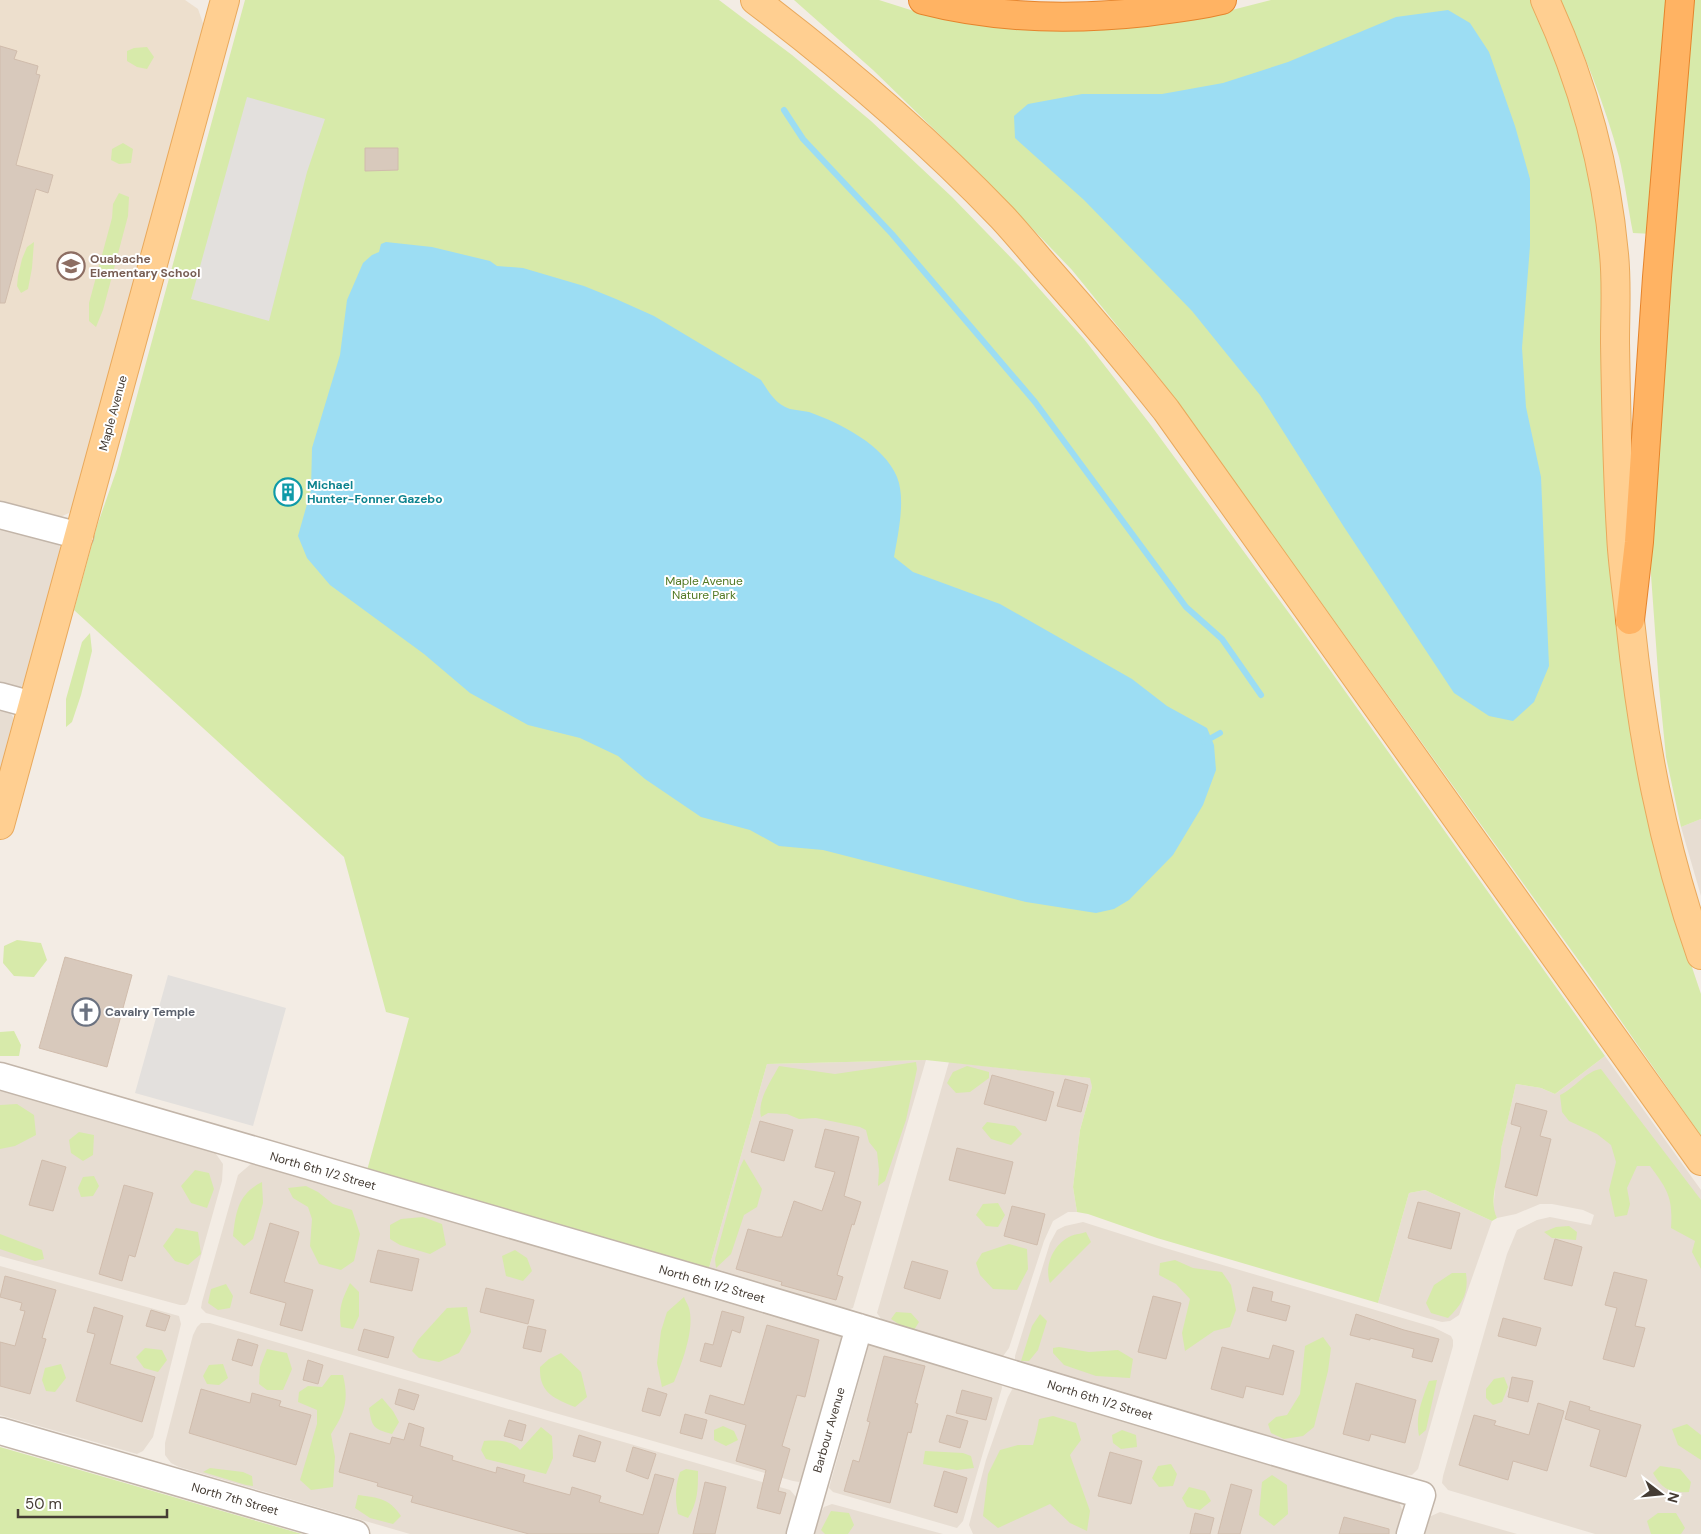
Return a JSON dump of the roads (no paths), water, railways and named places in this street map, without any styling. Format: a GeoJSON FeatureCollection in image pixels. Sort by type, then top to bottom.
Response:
{"type":"FeatureCollection","features":[{"type":"Feature","properties":{"kind":"highway"},"geometry":{"type":"LineString","coordinates":[[923,0],[976,10],[1024,16],[1058,17],[1104,16],[1172,9],[1222,0]]}},
{"type":"Feature","properties":{"kind":"highway"},"geometry":{"type":"LineString","coordinates":[[1630,620],[1639,542],[1657,277],[1680,0]]}},
{"type":"Feature","properties":{"kind":"main road","name":"Maple Avenue"},"geometry":{"type":"LineString","coordinates":[[0,825],[225,0]]}},
{"type":"Feature","properties":{"kind":"main road"},"geometry":{"type":"LineString","coordinates":[[755,0],[851,77],[953,169],[1002,218],[1123,356],[1171,418],[1701,1161]]}},
{"type":"Feature","properties":{"kind":"main road"},"geometry":{"type":"LineString","coordinates":[[1545,0],[1564,42],[1592,125],[1605,185],[1614,255],[1621,534],[1640,711],[1652,780],[1665,835],[1701,955]]}},
{"type":"Feature","properties":{"kind":"street"},"geometry":{"type":"LineString","coordinates":[[0,515],[80,536]]}},
{"type":"Feature","properties":{"kind":"street"},"geometry":{"type":"LineString","coordinates":[[0,696],[33,705]]}},
{"type":"Feature","properties":{"kind":"street","name":"North 6th 1/2 Street"},"geometry":{"type":"LineString","coordinates":[[0,1076],[859,1327],[1230,1440],[1422,1495],[1410,1534]]}},
{"type":"Feature","properties":{"kind":"street","name":"Barbour Avenue"},"geometry":{"type":"LineString","coordinates":[[800,1534],[859,1327]]}},
{"type":"Feature","properties":{"kind":"street","name":"North 7th Street"},"geometry":{"type":"LineString","coordinates":[[0,1431],[356,1534]]}},
{"type":"Feature","properties":{"kind":"water"},"geometry":{"type":"Polygon","coordinates":[[[1448,10],[1470,23],[1489,52],[1515,126],[1530,179],[1530,246],[1522,348],[1526,407],[1541,477],[1549,666],[1534,702],[1513,721],[1489,716],[1454,693],[1344,527],[1260,395],[1192,311],[1084,200],[1015,138],[1014,116],[1028,104],[1082,94],[1162,94],[1223,83],[1288,62],[1396,17],[1448,10]]]}},
{"type":"Feature","properties":{"kind":"water"},"geometry":{"type":"Polygon","coordinates":[[[386,242],[432,247],[490,261],[497,266],[523,268],[584,286],[616,299],[654,316],[761,380],[773,397],[785,407],[809,412],[834,422],[872,445],[891,465],[900,486],[901,506],[894,557],[913,572],[1000,604],[1132,679],[1167,706],[1207,728],[1214,745],[1216,770],[1203,805],[1173,855],[1129,900],[1114,909],[1096,913],[1026,902],[823,850],[779,846],[750,830],[701,817],[645,779],[618,756],[580,738],[528,725],[470,693],[424,654],[330,585],[307,558],[298,536],[311,490],[312,448],[340,355],[347,300],[363,263],[379,252],[381,244],[386,242]]]}},
{"type":"Feature","properties":{"kind":"waterway"},"geometry":{"type":"LineString","coordinates":[[784,110],[803,139],[892,234],[1035,402],[1186,607],[1222,639],[1261,695]]}},
{"type":"Feature","properties":{"kind":"waterway"},"geometry":{"type":"LineString","coordinates":[[1204,742],[1220,733]]}},
{"type":"Feature","properties":{"kind":"place","name":"Ouabache Elementary School"},"geometry":{"type":"Point","coordinates":[71,266]}},
{"type":"Feature","properties":{"kind":"place","name":"Michael Hunter-Fonner Gazebo"},"geometry":{"type":"Point","coordinates":[288,492]}},
{"type":"Feature","properties":{"kind":"place","name":"Cavalry Temple"},"geometry":{"type":"Point","coordinates":[86,1012]}},
{"type":"Feature","properties":{"kind":"park label","name":"Maple Avenue Nature Park"},"geometry":{"type":"Point","coordinates":[704,588]}}]}
